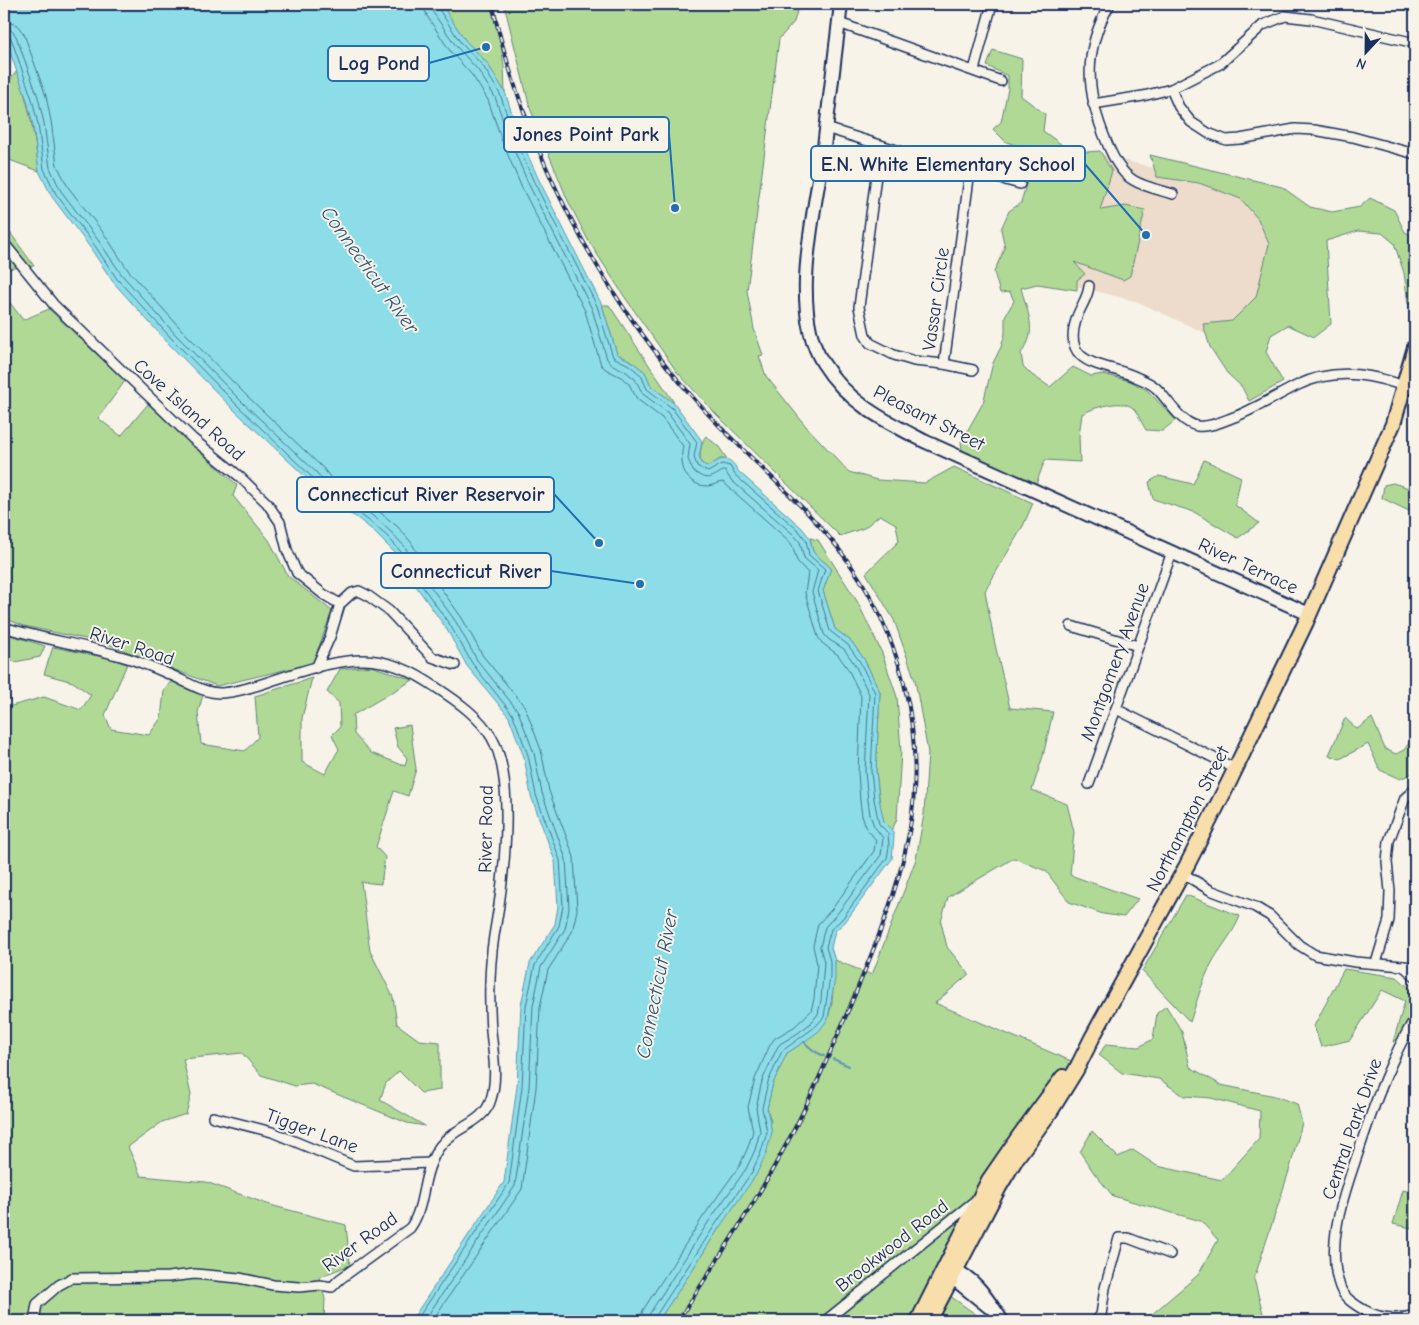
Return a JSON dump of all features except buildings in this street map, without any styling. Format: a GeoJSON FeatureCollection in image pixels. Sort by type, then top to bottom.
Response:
{"type":"FeatureCollection","features":[{"type":"Feature","properties":{"kind":"main road","name":"Northampton Street"},"geometry":{"type":"LineString","coordinates":[[1093,1036],[1236,769],[1309,614],[1410,388],[1415,347]]}},
{"type":"Feature","properties":{"kind":"main road"},"geometry":{"type":"LineString","coordinates":[[929,1321],[951,1272],[980,1197],[1003,1158],[1093,1036]]}},
{"type":"Feature","properties":{"kind":"main road"},"geometry":{"type":"LineString","coordinates":[[918,1321],[951,1272],[1013,1163],[1063,1093],[1093,1036]]}},
{"type":"Feature","properties":{"kind":"street","name":"Pleasant Street"},"geometry":{"type":"LineString","coordinates":[[841,4],[826,128],[808,251],[805,287],[809,331],[823,362],[847,393],[866,410],[924,441],[1172,552]]}},
{"type":"Feature","properties":{"kind":"street"},"geometry":{"type":"LineString","coordinates":[[974,70],[992,4]]}},
{"type":"Feature","properties":{"kind":"street"},"geometry":{"type":"LineString","coordinates":[[1110,4],[1102,17],[1092,46],[1090,73],[1095,114],[1112,156],[1124,173],[1134,181],[1173,194]]}},
{"type":"Feature","properties":{"kind":"street"},"geometry":{"type":"LineString","coordinates":[[1093,104],[1143,96],[1171,89],[1220,64],[1263,25],[1285,16],[1311,19],[1415,43]]}},
{"type":"Feature","properties":{"kind":"street"},"geometry":{"type":"LineString","coordinates":[[839,23],[1001,81]]}},
{"type":"Feature","properties":{"kind":"street"},"geometry":{"type":"LineString","coordinates":[[1171,89],[1179,107],[1191,122],[1208,133],[1226,140],[1295,130],[1314,130],[1353,137],[1415,154]]}},
{"type":"Feature","properties":{"kind":"street"},"geometry":{"type":"LineString","coordinates":[[826,128],[1020,184]]}},
{"type":"Feature","properties":{"kind":"street","name":"Vassar Circle"},"geometry":{"type":"LineString","coordinates":[[880,145],[859,307],[865,335],[870,343],[894,355],[914,361],[944,364],[970,171]]}},
{"type":"Feature","properties":{"kind":"street","name":"Cove Island Road"},"geometry":{"type":"LineString","coordinates":[[4,243],[54,305],[193,438],[240,476],[267,503],[280,522],[287,550],[297,573],[323,594],[340,604]]}},
{"type":"Feature","properties":{"kind":"street"},"geometry":{"type":"LineString","coordinates":[[1089,286],[1088,295],[1076,319],[1073,335],[1076,352],[1087,361],[1129,374],[1155,387],[1187,421],[1198,426],[1218,423],[1300,384],[1325,376],[1353,373],[1410,388]]}},
{"type":"Feature","properties":{"kind":"street"},"geometry":{"type":"LineString","coordinates":[[944,364],[973,370]]}},
{"type":"Feature","properties":{"kind":"street","name":"River Terrace"},"geometry":{"type":"LineString","coordinates":[[1172,552],[1309,614]]}},
{"type":"Feature","properties":{"kind":"street","name":"Montgomery Avenue"},"geometry":{"type":"LineString","coordinates":[[1089,784],[1172,552]]}},
{"type":"Feature","properties":{"kind":"street"},"geometry":{"type":"LineString","coordinates":[[316,668],[330,637],[340,604],[359,591],[368,594],[389,611],[432,657],[455,665]]}},
{"type":"Feature","properties":{"kind":"street"},"geometry":{"type":"LineString","coordinates":[[1071,626],[1138,646]]}},
{"type":"Feature","properties":{"kind":"street","name":"River Road"},"geometry":{"type":"LineString","coordinates":[[4,627],[118,655],[146,664],[200,689],[219,693],[251,688],[334,663],[367,660],[394,666],[420,676],[449,696],[474,717],[491,737],[500,758],[504,782],[503,870],[498,915],[490,954],[491,1030],[495,1075],[491,1100],[477,1119],[452,1134],[442,1143],[430,1163],[416,1220],[410,1228],[340,1279],[332,1287],[320,1285],[299,1287],[273,1285],[239,1278],[195,1274],[159,1277],[72,1278],[59,1285],[37,1304],[34,1321]]}},
{"type":"Feature","properties":{"kind":"street"},"geometry":{"type":"LineString","coordinates":[[1116,709],[1236,769]]}},
{"type":"Feature","properties":{"kind":"street"},"geometry":{"type":"LineString","coordinates":[[1376,963],[1389,920],[1389,841],[1405,798],[1415,789]]}},
{"type":"Feature","properties":{"kind":"street"},"geometry":{"type":"LineString","coordinates":[[1182,873],[1210,890],[1256,907],[1270,916],[1299,945],[1315,955],[1355,962],[1415,967]]}},
{"type":"Feature","properties":{"kind":"street"},"geometry":{"type":"LineString","coordinates":[[1403,966],[1415,976]]}},
{"type":"Feature","properties":{"kind":"street","name":"Central Park Drive"},"geometry":{"type":"LineString","coordinates":[[1415,1018],[1393,1059],[1346,1184],[1338,1219],[1335,1247],[1335,1271],[1340,1289],[1351,1302],[1370,1313],[1389,1318],[1406,1318],[1415,1315]]}},
{"type":"Feature","properties":{"kind":"street","name":"Tigger Lane"},"geometry":{"type":"LineString","coordinates":[[213,1117],[272,1132],[354,1166],[430,1163]]}},
{"type":"Feature","properties":{"kind":"street","name":"Brookwood Road"},"geometry":{"type":"LineString","coordinates":[[825,1321],[980,1197]]}},
{"type":"Feature","properties":{"kind":"street"},"geometry":{"type":"LineString","coordinates":[[1096,1321],[1101,1315],[1105,1288],[1119,1238],[1128,1238],[1170,1254]]}},
{"type":"Feature","properties":{"kind":"street"},"geometry":{"type":"LineString","coordinates":[[951,1272],[1002,1321]]}},
{"type":"Feature","properties":{"kind":"shaded area"},"geometry":{"type":"Polygon","coordinates":[[[1043,139],[1295,205],[1248,353],[1138,302],[996,265],[1043,139]]]}},
{"type":"Feature","properties":{"kind":"green space"},"geometry":{"type":"Polygon","coordinates":[[[441,4],[495,4],[504,66],[505,92],[487,63],[465,40],[441,4]]]}},
{"type":"Feature","properties":{"kind":"green space"},"geometry":{"type":"Polygon","coordinates":[[[504,4],[799,4],[794,22],[779,39],[747,291],[754,329],[763,355],[759,356],[766,376],[805,425],[849,472],[877,480],[925,483],[954,467],[1033,503],[1023,526],[985,591],[1010,708],[1053,712],[1043,756],[1032,790],[1067,804],[1074,832],[1070,875],[1138,899],[1124,917],[1103,914],[1069,902],[1046,871],[1014,858],[948,897],[941,922],[947,947],[969,974],[935,1003],[1085,1067],[975,1190],[932,1283],[985,1321],[658,1321],[719,1228],[771,1121],[767,1109],[773,1083],[787,1053],[804,1042],[828,1019],[832,1002],[835,960],[872,975],[916,859],[924,814],[928,753],[915,680],[894,620],[866,573],[899,541],[896,524],[880,515],[864,528],[840,536],[717,415],[677,372],[588,240],[568,201],[530,108],[504,4]]]}},
{"type":"Feature","properties":{"kind":"green space"},"geometry":{"type":"Polygon","coordinates":[[[993,50],[1022,59],[1021,96],[1045,114],[1043,131],[1073,153],[1100,151],[1112,171],[1100,210],[1125,206],[1145,210],[1130,276],[1123,280],[1074,262],[1085,274],[1077,280],[1077,290],[1037,284],[1021,288],[1030,322],[1029,337],[1021,353],[1023,366],[1032,375],[1050,387],[1073,367],[1091,376],[1103,374],[1130,381],[1147,390],[1176,420],[1162,431],[1146,430],[1135,410],[1128,405],[1122,404],[1107,405],[1082,414],[1079,436],[1080,462],[1045,460],[1036,484],[962,450],[961,442],[983,403],[993,363],[1005,334],[1005,316],[1014,301],[1010,292],[1000,293],[994,272],[1005,248],[1001,229],[1009,211],[1021,203],[1035,151],[1006,142],[993,129],[1001,122],[1008,89],[1008,76],[987,66],[993,50]]]}},
{"type":"Feature","properties":{"kind":"green space"},"geometry":{"type":"Polygon","coordinates":[[[17,71],[31,120],[39,171],[4,158],[4,87],[17,71]]]}},
{"type":"Feature","properties":{"kind":"green space"},"geometry":{"type":"Polygon","coordinates":[[[1150,155],[1282,187],[1310,207],[1332,212],[1360,207],[1370,198],[1394,210],[1405,232],[1415,237],[1415,307],[1408,304],[1404,273],[1394,243],[1382,233],[1358,231],[1326,241],[1331,324],[1314,337],[1288,325],[1271,335],[1266,352],[1283,382],[1249,401],[1242,387],[1227,373],[1210,347],[1203,324],[1232,321],[1256,297],[1269,244],[1258,219],[1241,199],[1199,183],[1157,177],[1150,155]]]}},
{"type":"Feature","properties":{"kind":"green space"},"geometry":{"type":"Polygon","coordinates":[[[4,224],[34,266],[4,269],[4,224]]]}},
{"type":"Feature","properties":{"kind":"green space"},"geometry":{"type":"Polygon","coordinates":[[[4,285],[8,300],[23,320],[49,309],[125,381],[98,418],[121,436],[148,404],[237,485],[233,496],[269,540],[288,576],[332,611],[313,663],[217,686],[105,643],[24,626],[4,618],[4,285]]]}},
{"type":"Feature","properties":{"kind":"green space"},"geometry":{"type":"Polygon","coordinates":[[[602,305],[609,305],[675,404],[651,386],[645,372],[631,361],[617,354],[602,305]]]}},
{"type":"Feature","properties":{"kind":"green space"},"geometry":{"type":"Polygon","coordinates":[[[706,436],[719,447],[727,459],[720,459],[708,467],[701,463],[701,449],[706,436]]]}},
{"type":"Feature","properties":{"kind":"green space"},"geometry":{"type":"Polygon","coordinates":[[[1204,460],[1241,477],[1235,505],[1259,523],[1238,538],[1194,512],[1153,499],[1149,482],[1159,476],[1193,484],[1204,460]]]}},
{"type":"Feature","properties":{"kind":"green space"},"geometry":{"type":"Polygon","coordinates":[[[1393,483],[1415,490],[1415,514],[1382,498],[1384,485],[1393,483]]]}},
{"type":"Feature","properties":{"kind":"green space"},"geometry":{"type":"Polygon","coordinates":[[[810,538],[818,540],[857,601],[882,653],[897,697],[901,751],[897,819],[892,830],[884,822],[881,813],[876,771],[880,692],[864,659],[851,641],[835,629],[823,591],[831,568],[813,552],[810,538]]]}},
{"type":"Feature","properties":{"kind":"green space"},"geometry":{"type":"Polygon","coordinates":[[[4,633],[45,646],[40,657],[15,662],[4,657],[4,633]]]}},
{"type":"Feature","properties":{"kind":"green space"},"geometry":{"type":"Polygon","coordinates":[[[53,647],[109,658],[127,664],[105,715],[111,729],[149,735],[161,718],[164,691],[171,681],[203,695],[198,712],[201,744],[245,751],[258,737],[255,696],[312,678],[302,718],[302,762],[325,774],[339,749],[332,735],[340,727],[339,703],[327,692],[340,669],[371,666],[413,680],[353,715],[354,734],[371,753],[405,766],[407,758],[398,747],[393,728],[410,725],[416,769],[408,796],[394,791],[376,847],[385,857],[381,884],[361,882],[370,951],[393,997],[397,1024],[419,1040],[440,1042],[440,1090],[421,1093],[399,1071],[386,1083],[380,1100],[425,1126],[407,1123],[312,1084],[295,1086],[261,1075],[242,1053],[183,1059],[191,1095],[186,1114],[162,1122],[128,1147],[141,1176],[206,1182],[270,1205],[346,1225],[350,1265],[319,1277],[325,1299],[324,1321],[4,1321],[4,708],[44,697],[81,710],[91,695],[73,682],[44,674],[53,647]]]}},
{"type":"Feature","properties":{"kind":"green space"},"geometry":{"type":"Polygon","coordinates":[[[1345,718],[1357,729],[1372,718],[1385,749],[1396,754],[1404,750],[1415,735],[1415,772],[1400,779],[1380,770],[1368,744],[1340,759],[1329,755],[1345,718]]]}},
{"type":"Feature","properties":{"kind":"green space"},"geometry":{"type":"Polygon","coordinates":[[[1186,895],[1240,916],[1232,933],[1210,966],[1190,1022],[1142,971],[1186,895]]]}},
{"type":"Feature","properties":{"kind":"green space"},"geometry":{"type":"Polygon","coordinates":[[[1344,969],[1397,977],[1415,993],[1415,1011],[1399,1039],[1393,1042],[1405,1001],[1382,990],[1350,1040],[1321,1047],[1314,1026],[1344,969]]]}},
{"type":"Feature","properties":{"kind":"green space"},"geometry":{"type":"Polygon","coordinates":[[[1166,1006],[1182,1032],[1190,1067],[1221,1085],[1275,1096],[1297,1104],[1302,1123],[1290,1168],[1254,1279],[1265,1321],[1144,1321],[1198,1275],[1218,1240],[1201,1221],[1113,1196],[1080,1152],[1092,1131],[1118,1157],[1133,1150],[1157,1166],[1222,1180],[1259,1139],[1260,1111],[1211,1098],[1184,1096],[1159,1079],[1122,1073],[1099,1055],[1106,1044],[1139,1047],[1153,1039],[1157,1013],[1166,1006]]]}},
{"type":"Feature","properties":{"kind":"green space"},"geometry":{"type":"Polygon","coordinates":[[[1403,1190],[1415,1193],[1415,1208],[1411,1228],[1393,1224],[1403,1190]]]}},
{"type":"Feature","properties":{"kind":"water"},"geometry":{"type":"Polygon","coordinates":[[[4,4],[441,4],[465,40],[487,63],[505,92],[519,135],[538,178],[602,305],[617,354],[631,361],[645,372],[651,386],[675,404],[702,441],[699,457],[701,463],[708,467],[717,461],[725,459],[732,462],[738,471],[802,528],[810,538],[813,552],[831,568],[823,591],[835,629],[851,641],[864,659],[880,692],[876,771],[884,822],[892,830],[894,837],[892,859],[845,922],[835,931],[831,948],[835,960],[835,978],[828,1019],[819,1031],[787,1053],[773,1083],[767,1109],[772,1132],[766,1154],[756,1175],[658,1321],[411,1321],[504,1182],[517,1086],[521,1005],[530,963],[555,924],[558,906],[555,861],[531,796],[524,757],[509,717],[467,666],[446,628],[408,575],[397,555],[356,517],[329,503],[320,495],[310,481],[233,409],[168,343],[113,282],[52,197],[39,171],[33,125],[27,100],[6,41],[4,4]]]}},
{"type":"Feature","properties":{"kind":"waterway"},"geometry":{"type":"LineString","coordinates":[[804,1042],[814,1051],[824,1056]]}},
{"type":"Feature","properties":{"kind":"waterway"},"geometry":{"type":"LineString","coordinates":[[833,1059],[849,1066]]}},
{"type":"Feature","properties":{"kind":"railway"},"geometry":{"type":"LineString","coordinates":[[492,4],[506,59],[545,165],[569,216],[597,265],[627,313],[697,402],[805,510],[838,548],[860,579],[878,612],[893,647],[904,683],[911,720],[914,795],[909,833],[899,877],[877,941],[826,1061],[791,1136],[744,1218],[678,1321]]}},
{"type":"Feature","properties":{"kind":"place","name":"Log Pond"},"geometry":{"type":"Point","coordinates":[486,47]}},
{"type":"Feature","properties":{"kind":"place","name":"Jones Point Park"},"geometry":{"type":"Point","coordinates":[675,208]}},
{"type":"Feature","properties":{"kind":"place","name":"E.N. White Elementary School"},"geometry":{"type":"Point","coordinates":[1146,235]}},
{"type":"Feature","properties":{"kind":"place","name":"Connecticut River Reservoir"},"geometry":{"type":"Point","coordinates":[599,543]}},
{"type":"Feature","properties":{"kind":"place","name":"Connecticut River"},"geometry":{"type":"Point","coordinates":[640,584]}}]}
